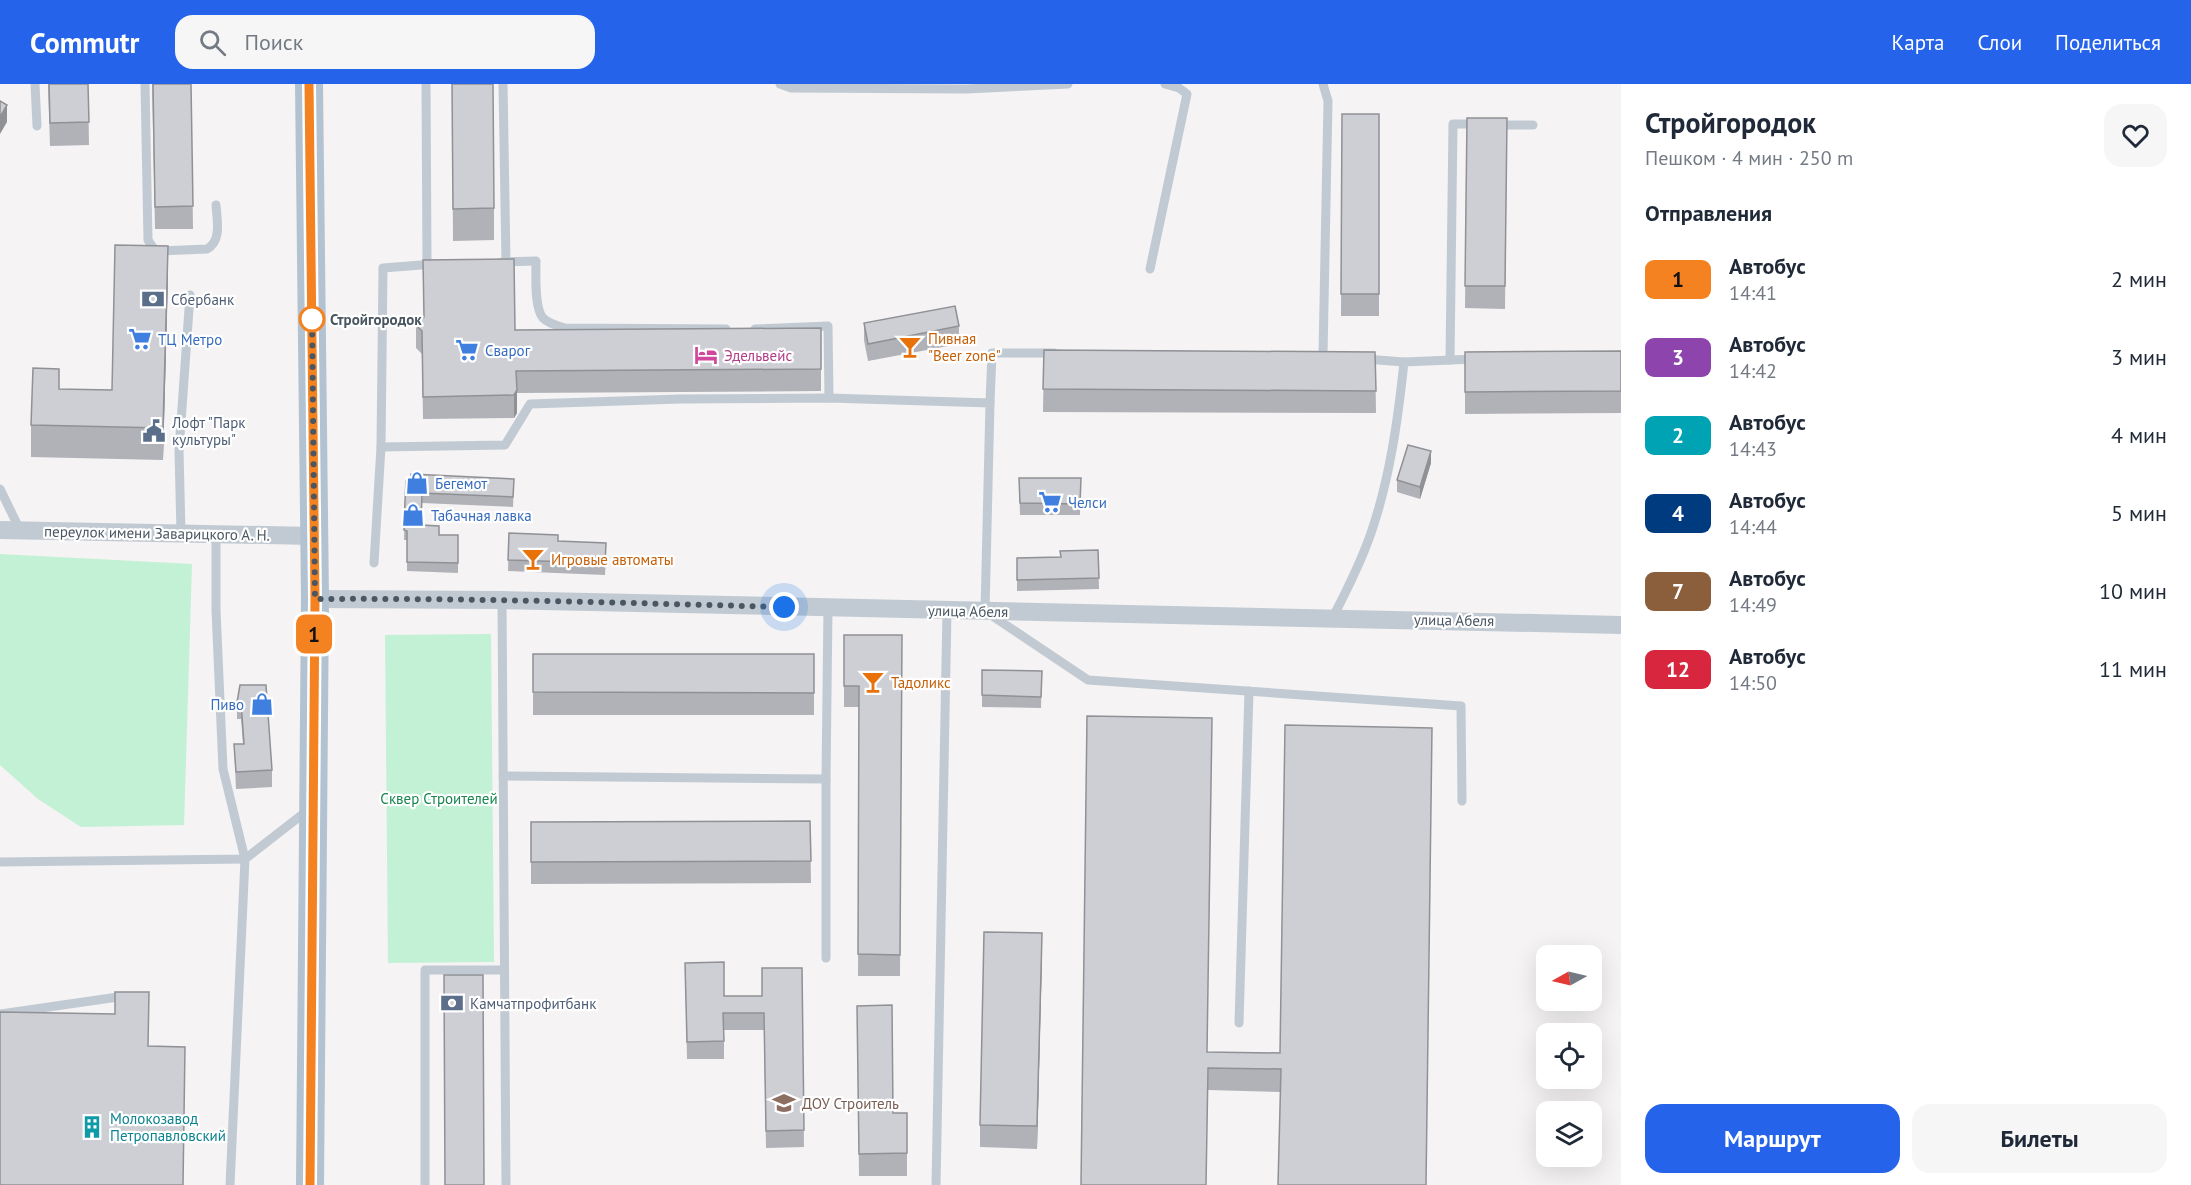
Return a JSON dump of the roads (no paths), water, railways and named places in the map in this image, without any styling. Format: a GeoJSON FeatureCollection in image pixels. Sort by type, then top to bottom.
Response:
{"type":"FeatureCollection","features":[{"type":"Feature","properties":{"kind":"main road"},"geometry":{"type":"LineString","coordinates":[[309,84],[315,599],[310,1185]]}},
{"type":"Feature","properties":{"kind":"street","name":"переулок имени Заварицкого А. Н."},"geometry":{"type":"LineString","coordinates":[[0,530],[313,536]]}},
{"type":"Feature","properties":{"kind":"street","name":"улица Абеля"},"geometry":{"type":"LineString","coordinates":[[315,599],[502,600],[1621,625]]}},
{"type":"Feature","properties":{"kind":"lane"},"geometry":{"type":"LineString","coordinates":[[35,84],[37,126]]}},
{"type":"Feature","properties":{"kind":"lane"},"geometry":{"type":"LineString","coordinates":[[146,84],[150,245],[159,251],[207,249],[217,240],[216,205]]}},
{"type":"Feature","properties":{"kind":"lane"},"geometry":{"type":"LineString","coordinates":[[426,84],[427,264]]}},
{"type":"Feature","properties":{"kind":"lane"},"geometry":{"type":"LineString","coordinates":[[503,84],[506,262]]}},
{"type":"Feature","properties":{"kind":"lane"},"geometry":{"type":"LineString","coordinates":[[780,84],[791,88],[967,89],[1068,84]]}},
{"type":"Feature","properties":{"kind":"lane"},"geometry":{"type":"LineString","coordinates":[[1150,269],[1187,93],[1179,87],[1165,84]]}},
{"type":"Feature","properties":{"kind":"lane"},"geometry":{"type":"LineString","coordinates":[[1323,84],[1328,101],[1323,356]]}},
{"type":"Feature","properties":{"kind":"lane"},"geometry":{"type":"LineString","coordinates":[[1450,360],[1453,124],[1533,125]]}},
{"type":"Feature","properties":{"kind":"lane"},"geometry":{"type":"LineString","coordinates":[[494,262],[536,261],[538,306],[543,318],[555,325],[566,328],[731,329]]}},
{"type":"Feature","properties":{"kind":"lane"},"geometry":{"type":"LineString","coordinates":[[374,563],[381,447],[382,267],[450,264]]}},
{"type":"Feature","properties":{"kind":"lane"},"geometry":{"type":"LineString","coordinates":[[181,534],[179,450],[190,295]]}},
{"type":"Feature","properties":{"kind":"lane"},"geometry":{"type":"LineString","coordinates":[[742,329],[828,326],[829,398]]}},
{"type":"Feature","properties":{"kind":"lane"},"geometry":{"type":"LineString","coordinates":[[1063,354],[992,353],[985,611],[1088,680],[1461,706],[1462,801]]}},
{"type":"Feature","properties":{"kind":"lane"},"geometry":{"type":"LineString","coordinates":[[1312,355],[1335,356]]}},
{"type":"Feature","properties":{"kind":"lane"},"geometry":{"type":"LineString","coordinates":[[1358,358],[1404,362],[1484,358]]}},
{"type":"Feature","properties":{"kind":"lane"},"geometry":{"type":"LineString","coordinates":[[1333,617],[1370,536],[1382,498],[1397,419],[1404,362]]}},
{"type":"Feature","properties":{"kind":"lane"},"geometry":{"type":"LineString","coordinates":[[381,447],[505,445],[530,404],[680,399],[829,398],[990,403]]}},
{"type":"Feature","properties":{"kind":"lane"},"geometry":{"type":"LineString","coordinates":[[0,489],[20,530]]}},
{"type":"Feature","properties":{"kind":"lane"},"geometry":{"type":"LineString","coordinates":[[216,535],[216,610],[223,769],[245,859],[230,1185]]}},
{"type":"Feature","properties":{"kind":"lane"},"geometry":{"type":"LineString","coordinates":[[502,600],[506,1185]]}},
{"type":"Feature","properties":{"kind":"lane"},"geometry":{"type":"LineString","coordinates":[[826,958],[828,608]]}},
{"type":"Feature","properties":{"kind":"lane"},"geometry":{"type":"LineString","coordinates":[[936,1185],[947,611]]}},
{"type":"Feature","properties":{"kind":"lane"},"geometry":{"type":"LineString","coordinates":[[1239,1023],[1249,691]]}},
{"type":"Feature","properties":{"kind":"lane"},"geometry":{"type":"LineString","coordinates":[[503,776],[826,779]]}},
{"type":"Feature","properties":{"kind":"lane"},"geometry":{"type":"LineString","coordinates":[[0,861],[245,859],[314,806]]}},
{"type":"Feature","properties":{"kind":"lane"},"geometry":{"type":"LineString","coordinates":[[425,1185],[425,970],[504,970]]}},
{"type":"Feature","properties":{"kind":"lane"},"geometry":{"type":"LineString","coordinates":[[0,1014],[133,995]]}},
{"type":"Feature","properties":{"kind":"place","name":"Сбербанк"},"geometry":{"type":"Point","coordinates":[153,299]}},
{"type":"Feature","properties":{"kind":"place","name":"Стройгородок"},"geometry":{"type":"Point","coordinates":[312,319]}},
{"type":"Feature","properties":{"kind":"place","name":"ТЦ Метро"},"geometry":{"type":"Point","coordinates":[140,339]}},
{"type":"Feature","properties":{"kind":"place","name":"Пивная \"Beer zone\""},"geometry":{"type":"Point","coordinates":[910,347]}},
{"type":"Feature","properties":{"kind":"place","name":"Сварог"},"geometry":{"type":"Point","coordinates":[467,350]}},
{"type":"Feature","properties":{"kind":"place","name":"Эдельвейс"},"geometry":{"type":"Point","coordinates":[706,355]}},
{"type":"Feature","properties":{"kind":"place","name":"Лофт \"Парк культуры\""},"geometry":{"type":"Point","coordinates":[154,431]}},
{"type":"Feature","properties":{"kind":"place","name":"Бегемот"},"geometry":{"type":"Point","coordinates":[417,483]}},
{"type":"Feature","properties":{"kind":"place","name":"Челси"},"geometry":{"type":"Point","coordinates":[1050,502]}},
{"type":"Feature","properties":{"kind":"place","name":"Табачная лавка"},"geometry":{"type":"Point","coordinates":[413,515]}},
{"type":"Feature","properties":{"kind":"place","name":"Игровые автоматы"},"geometry":{"type":"Point","coordinates":[533,559]}},
{"type":"Feature","properties":{"kind":"place","name":"Тадоликс"},"geometry":{"type":"Point","coordinates":[873,682]}},
{"type":"Feature","properties":{"kind":"place","name":"Пиво"},"geometry":{"type":"Point","coordinates":[262,704]}},
{"type":"Feature","properties":{"kind":"place","name":"Камчатпрофитбанк"},"geometry":{"type":"Point","coordinates":[452,1003]}},
{"type":"Feature","properties":{"kind":"place","name":"ДОУ Строитель"},"geometry":{"type":"Point","coordinates":[784,1103]}},
{"type":"Feature","properties":{"kind":"place","name":"Молокозавод Петропавловский"},"geometry":{"type":"Point","coordinates":[92,1127]}},
{"type":"Feature","properties":{"kind":"park label","name":"Сквер Строителей"},"geometry":{"type":"Point","coordinates":[439,798]}}]}
